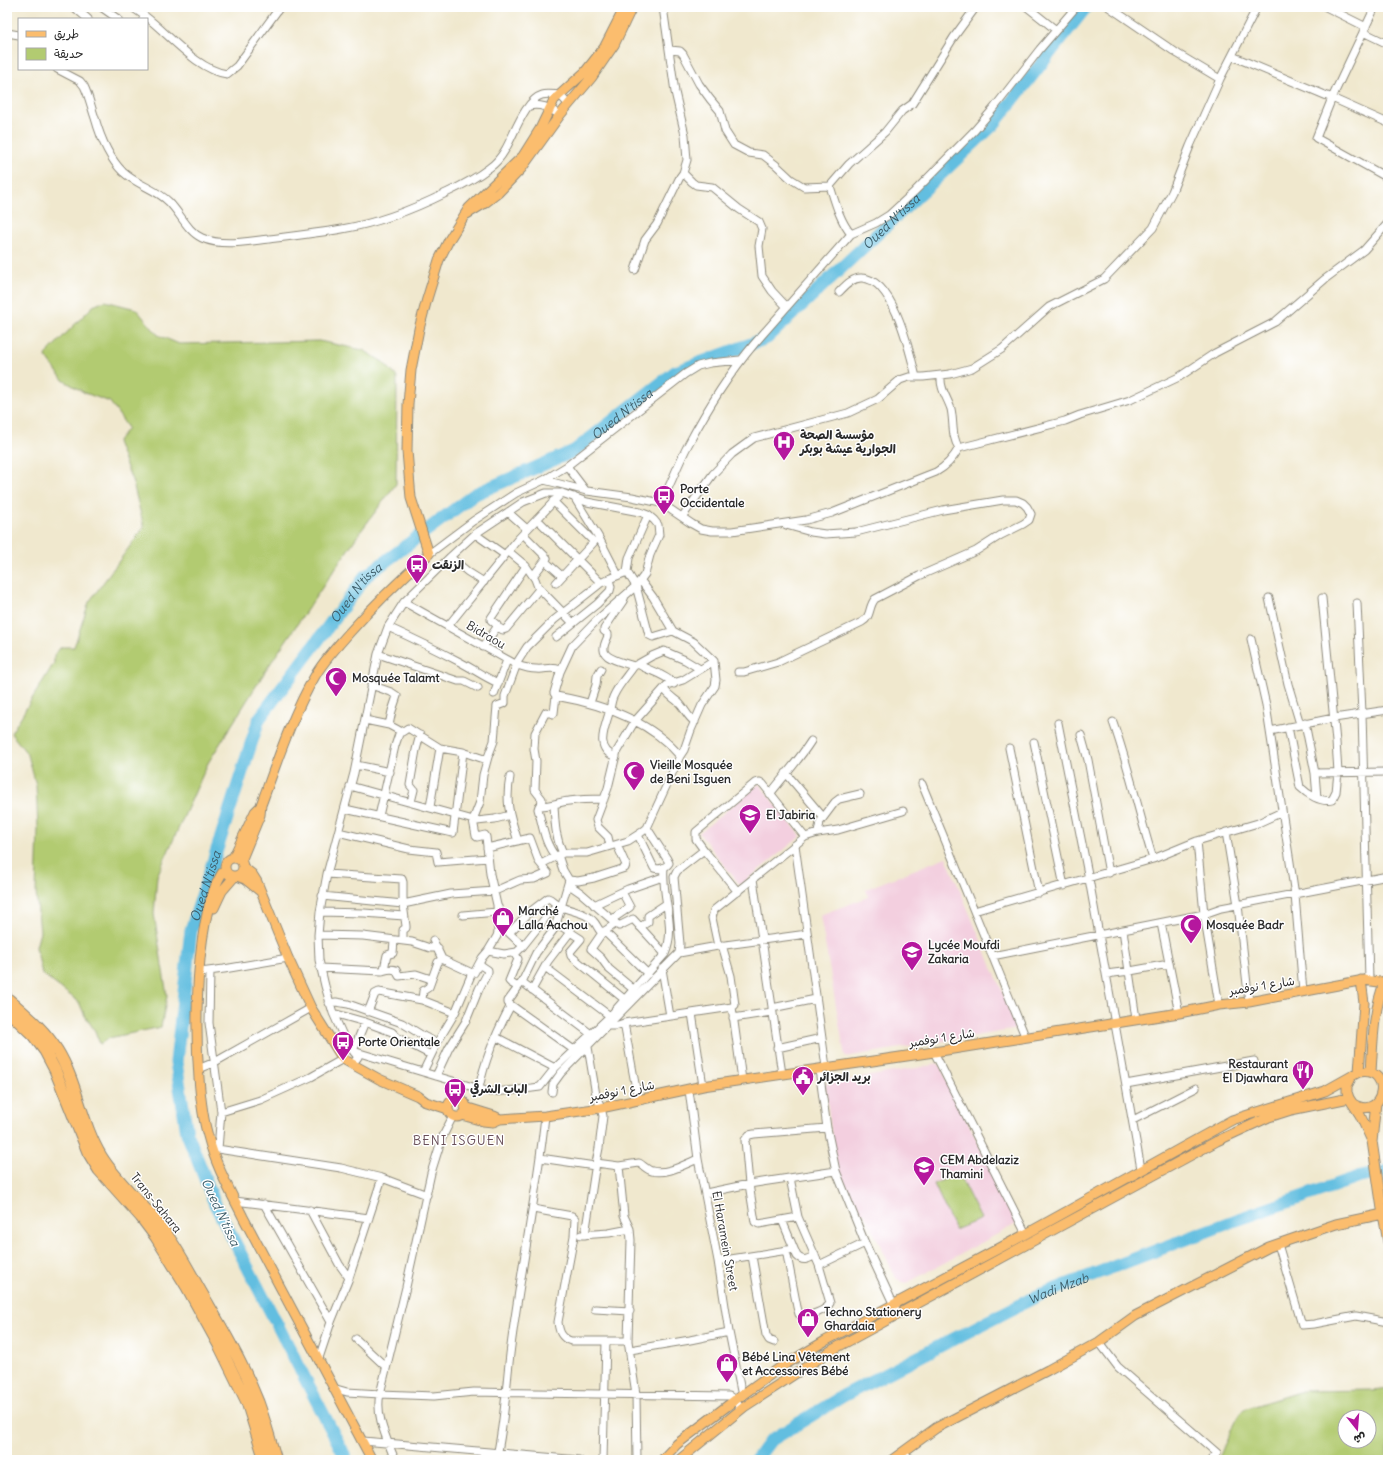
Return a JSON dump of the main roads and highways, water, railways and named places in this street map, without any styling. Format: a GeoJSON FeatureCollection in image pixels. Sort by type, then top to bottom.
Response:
{"type":"FeatureCollection","features":[{"type":"Feature","properties":{"kind":"highway","name":"Trans-Sahara"},"geometry":{"type":"LineString","coordinates":[[7,998],[31,1019],[47,1036],[58,1051],[93,1141],[102,1157],[116,1176],[158,1224],[187,1268],[236,1355],[246,1376],[258,1403],[276,1460]]}},
{"type":"Feature","properties":{"kind":"highway","name":"Trans-Sahara"},"geometry":{"type":"LineString","coordinates":[[7,1010],[33,1035],[45,1050],[55,1070],[88,1152],[99,1170],[141,1217],[156,1237],[190,1294],[220,1347],[247,1402],[265,1460]]}},
{"type":"Feature","properties":{"kind":"main road"},"geometry":{"type":"LineString","coordinates":[[205,925],[212,916],[222,891],[236,876],[242,872],[239,862],[260,815],[261,805],[285,740],[306,691],[320,668],[348,635],[395,584],[429,554],[410,498],[407,451],[408,404],[411,370],[427,299],[439,260],[449,240],[472,205],[523,156],[540,129],[554,100],[585,72],[604,48],[624,7]]}},
{"type":"Feature","properties":{"kind":"main road"},"geometry":{"type":"LineString","coordinates":[[466,215],[485,203],[511,181],[521,170],[568,104],[592,76],[614,45],[632,7]]}},
{"type":"Feature","properties":{"kind":"main road"},"geometry":{"type":"LineString","coordinates":[[261,892],[252,874],[239,862],[228,860],[211,900],[205,925],[197,1018],[198,1070],[202,1105],[215,1149],[235,1200],[286,1300],[319,1358],[333,1388],[372,1460]]}},
{"type":"Feature","properties":{"kind":"main road"},"geometry":{"type":"LineString","coordinates":[[225,869],[228,874],[245,879],[261,892]]}},
{"type":"Feature","properties":{"kind":"main road","name":"شارع 1 نوفمبر"},"geometry":{"type":"LineString","coordinates":[[261,892],[288,958],[311,1008],[343,1059],[379,1079],[418,1096],[423,1096],[455,1110],[494,1116],[500,1120],[544,1116],[601,1108],[703,1086],[934,1052],[1025,1036],[1179,1013],[1219,1005],[1248,1002],[1365,980],[1386,981]]}},
{"type":"Feature","properties":{"kind":"main road"},"geometry":{"type":"LineString","coordinates":[[1365,980],[1356,1074],[1349,1080],[1347,1092],[1373,1144]]}},
{"type":"Feature","properties":{"kind":"main road"},"geometry":{"type":"LineString","coordinates":[[679,1460],[741,1409],[778,1383],[832,1350],[1222,1138],[1269,1117],[1291,1110],[1350,1100],[1363,1107],[1370,1107],[1376,1104],[1385,1095],[1382,1084],[1374,1074],[1376,1010],[1379,996],[1386,981]]}},
{"type":"Feature","properties":{"kind":"main road"},"geometry":{"type":"LineString","coordinates":[[1364,996],[1379,996]]}},
{"type":"Feature","properties":{"kind":"main road"},"geometry":{"type":"LineString","coordinates":[[662,1460],[678,1444],[781,1367],[818,1345],[1026,1234],[1232,1120],[1325,1091],[1356,1074],[1388,1075]]}},
{"type":"Feature","properties":{"kind":"main road"},"geometry":{"type":"LineString","coordinates":[[1376,1104],[1373,1144],[1388,1242]]}},
{"type":"Feature","properties":{"kind":"main road"},"geometry":{"type":"LineString","coordinates":[[892,1460],[936,1428],[1099,1342],[1135,1316],[1269,1248],[1336,1224],[1384,1212]]}},
{"type":"Feature","properties":{"kind":"waterway","name":"Oued N'tissa"},"geometry":{"type":"LineString","coordinates":[[347,1460],[215,1204],[187,1133],[176,1062],[191,930],[259,719],[366,576],[475,494],[574,451],[675,372],[767,338],[994,124],[1086,7]]}},
{"type":"Feature","properties":{"kind":"waterway","name":"Wadi Mzab"},"geometry":{"type":"LineString","coordinates":[[756,1460],[770,1441],[843,1396],[1037,1296],[1239,1219],[1356,1178],[1388,1171]]}},
{"type":"Feature","properties":{"kind":"place","name":"مؤسسة الصحة الجوارية عيشة بوبكر"},"geometry":{"type":"Point","coordinates":[784,462]}},
{"type":"Feature","properties":{"kind":"place","name":"Porte Occidentale"},"geometry":{"type":"Point","coordinates":[664,516]}},
{"type":"Feature","properties":{"kind":"place","name":"الزنقت"},"geometry":{"type":"Point","coordinates":[417,584]}},
{"type":"Feature","properties":{"kind":"place","name":"Mosquée Talamt"},"geometry":{"type":"Point","coordinates":[336,698]}},
{"type":"Feature","properties":{"kind":"place","name":"Vieille Mosquée de Beni Isguen"},"geometry":{"type":"Point","coordinates":[634,792]}},
{"type":"Feature","properties":{"kind":"place","name":"El Jabiria"},"geometry":{"type":"Point","coordinates":[750,834]}},
{"type":"Feature","properties":{"kind":"place","name":"Marché Lalla Aachou"},"geometry":{"type":"Point","coordinates":[503,938]}},
{"type":"Feature","properties":{"kind":"place","name":"Mosquée Badr"},"geometry":{"type":"Point","coordinates":[1191,944]}},
{"type":"Feature","properties":{"kind":"place","name":"Lycée Moufdi Zakaria"},"geometry":{"type":"Point","coordinates":[912,972]}},
{"type":"Feature","properties":{"kind":"place","name":"Porte Orientale"},"geometry":{"type":"Point","coordinates":[343,1062]}},
{"type":"Feature","properties":{"kind":"place","name":"Restaurant El Djawhara"},"geometry":{"type":"Point","coordinates":[1303,1090]}},
{"type":"Feature","properties":{"kind":"place","name":"بريد الجزائر"},"geometry":{"type":"Point","coordinates":[803,1096]}},
{"type":"Feature","properties":{"kind":"place","name":"الباب الشرقي"},"geometry":{"type":"Point","coordinates":[455,1108]}},
{"type":"Feature","properties":{"kind":"place","name":"CEM Abdelaziz Thamini"},"geometry":{"type":"Point","coordinates":[924,1186]}},
{"type":"Feature","properties":{"kind":"place","name":"Techno Stationery Ghardaia"},"geometry":{"type":"Point","coordinates":[808,1338]}},
{"type":"Feature","properties":{"kind":"place","name":"Bébé Lina Vêtement et Accessoires Bébé"},"geometry":{"type":"Point","coordinates":[727,1384]}},
{"type":"Feature","properties":{"kind":"district","name":"BENI ISGUEN"},"geometry":{"type":"Point","coordinates":[459,1140]}}]}
